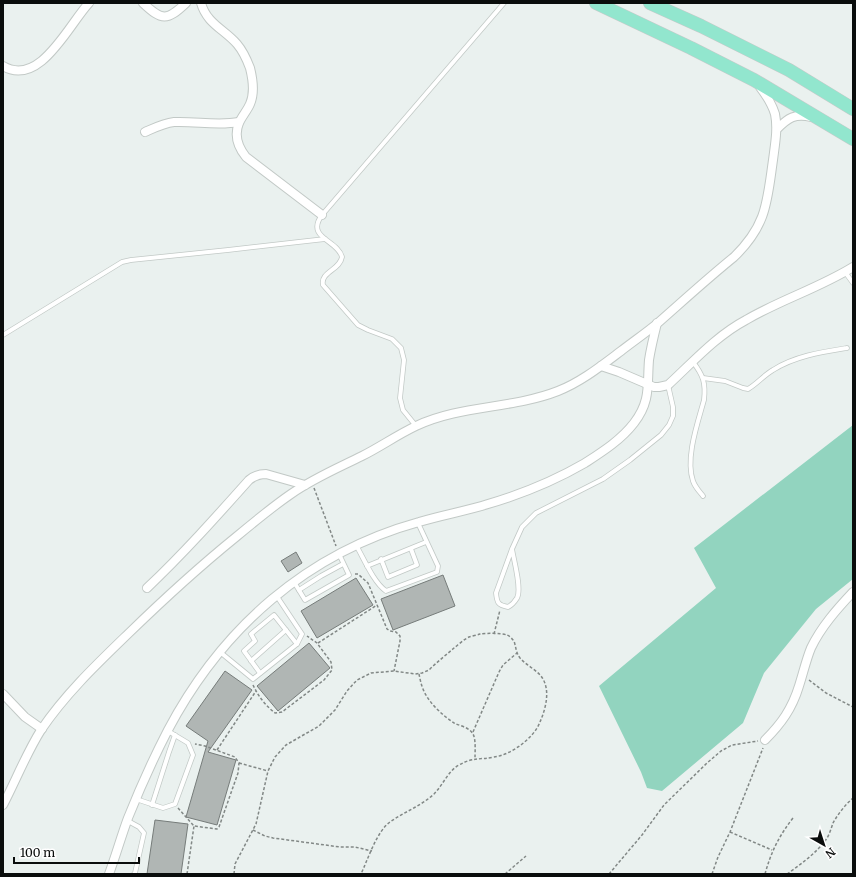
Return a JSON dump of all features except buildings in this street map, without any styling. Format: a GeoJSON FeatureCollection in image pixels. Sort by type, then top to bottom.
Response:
{"type":"FeatureCollection","features":[{"type":"Feature","properties":{"kind":"highway"},"geometry":{"type":"LineString","coordinates":[[596,3],[684,44],[754,80],[853,140]]}},
{"type":"Feature","properties":{"kind":"highway"},"geometry":{"type":"LineString","coordinates":[[650,3],[701,26],[790,70],[853,109]]}},
{"type":"Feature","properties":{"kind":"street"},"geometry":{"type":"LineString","coordinates":[[3,66],[19,71],[32,67],[38,63],[53,49],[90,3]]}},
{"type":"Feature","properties":{"kind":"street"},"geometry":{"type":"LineString","coordinates":[[142,3],[157,15],[163,17],[174,14],[186,3]]}},
{"type":"Feature","properties":{"kind":"street"},"geometry":{"type":"LineString","coordinates":[[202,3],[206,15],[215,26],[237,44],[242,50],[250,67],[253,94],[250,104],[237,130],[238,144],[246,157],[322,215]]}},
{"type":"Feature","properties":{"kind":"street"},"geometry":{"type":"LineString","coordinates":[[3,805],[22,764],[42,729],[75,688],[106,655],[209,559],[292,493],[308,483],[365,455],[416,426],[451,414],[538,398],[576,383],[601,366],[657,323],[734,257],[752,236],[764,211],[768,198],[777,129],[771,103],[754,80]]}},
{"type":"Feature","properties":{"kind":"street"},"geometry":{"type":"LineString","coordinates":[[777,129],[786,120],[799,115],[818,118]]}},
{"type":"Feature","properties":{"kind":"street"},"geometry":{"type":"LineString","coordinates":[[145,132],[164,124],[174,122],[217,124],[240,122]]}},
{"type":"Feature","properties":{"kind":"street"},"geometry":{"type":"LineString","coordinates":[[601,366],[654,387],[668,384],[721,337],[745,320],[831,280],[853,266]]}},
{"type":"Feature","properties":{"kind":"street"},"geometry":{"type":"LineString","coordinates":[[110,874],[136,799],[168,730],[183,703],[200,678],[236,633],[276,595],[316,567],[356,545],[418,522],[487,505],[522,493],[549,482],[605,450],[623,435],[633,424],[644,406],[648,385],[650,354],[657,323]]}},
{"type":"Feature","properties":{"kind":"street"},"geometry":{"type":"LineString","coordinates":[[147,588],[196,539],[252,477],[266,474],[308,483]]}},
{"type":"Feature","properties":{"kind":"street"},"geometry":{"type":"LineString","coordinates":[[765,740],[786,716],[794,701],[810,649],[816,637],[838,607],[853,592]]}},
{"type":"Feature","properties":{"kind":"street"},"geometry":{"type":"LineString","coordinates":[[3,694],[25,717],[42,729]]}},
{"type":"Feature","properties":{"kind":"street"},"geometry":{"type":"LineString","coordinates":[[3,794],[11,789]]}},
{"type":"Feature","properties":{"kind":"lane"},"geometry":{"type":"LineString","coordinates":[[416,426],[403,410],[400,398],[404,360],[400,348],[392,339],[358,325],[323,285],[322,280],[324,276],[340,264],[342,257],[340,250],[324,239],[317,227],[318,220],[504,3]]}},
{"type":"Feature","properties":{"kind":"lane"},"geometry":{"type":"LineString","coordinates":[[3,335],[122,262],[324,239]]}},
{"type":"Feature","properties":{"kind":"lane"},"geometry":{"type":"LineString","coordinates":[[845,272],[853,283]]}},
{"type":"Feature","properties":{"kind":"lane"},"geometry":{"type":"LineString","coordinates":[[703,378],[725,381],[746,389],[750,388],[772,370],[789,362],[815,354],[847,348]]}},
{"type":"Feature","properties":{"kind":"lane"},"geometry":{"type":"LineString","coordinates":[[693,362],[703,378],[705,393],[692,446],[690,467],[693,480],[703,496]]}},
{"type":"Feature","properties":{"kind":"lane"},"geometry":{"type":"LineString","coordinates":[[512,549],[519,586],[518,597],[508,607],[501,605],[497,600],[496,593],[512,549],[522,527],[536,513],[603,479],[661,435],[669,425],[673,416],[673,407],[668,384]]}},
{"type":"Feature","properties":{"kind":"lane"},"geometry":{"type":"LineString","coordinates":[[356,545],[381,588],[386,591],[394,589],[437,572],[438,566],[418,522]]}},
{"type":"Feature","properties":{"kind":"lane"},"geometry":{"type":"LineString","coordinates":[[367,566],[381,559],[426,542]]}},
{"type":"Feature","properties":{"kind":"lane"},"geometry":{"type":"LineString","coordinates":[[381,559],[388,577],[417,565],[411,548]]}},
{"type":"Feature","properties":{"kind":"lane"},"geometry":{"type":"LineString","coordinates":[[294,582],[305,600],[349,575],[339,554]]}},
{"type":"Feature","properties":{"kind":"lane"},"geometry":{"type":"LineString","coordinates":[[298,590],[343,564]]}},
{"type":"Feature","properties":{"kind":"lane"},"geometry":{"type":"LineString","coordinates":[[220,652],[253,679],[297,644],[302,634],[276,595]]}},
{"type":"Feature","properties":{"kind":"lane"},"geometry":{"type":"LineString","coordinates":[[260,673],[244,651],[254,641],[252,634],[274,615],[297,644]]}},
{"type":"Feature","properties":{"kind":"lane"},"geometry":{"type":"LineString","coordinates":[[251,661],[286,630]]}},
{"type":"Feature","properties":{"kind":"lane"},"geometry":{"type":"LineString","coordinates":[[136,799],[163,808],[175,804],[193,755],[188,742],[168,730]]}},
{"type":"Feature","properties":{"kind":"lane"},"geometry":{"type":"LineString","coordinates":[[152,804],[175,735]]}},
{"type":"Feature","properties":{"kind":"lane"},"geometry":{"type":"LineString","coordinates":[[128,821],[140,827],[144,833],[134,874]]}},
{"type":"Feature","properties":{"kind":"path"},"geometry":{"type":"LineString","coordinates":[[308,483],[339,554]]}},
{"type":"Feature","properties":{"kind":"path"},"geometry":{"type":"LineString","coordinates":[[349,575],[358,574],[368,583],[387,629],[396,632],[400,636],[394,671]]}},
{"type":"Feature","properties":{"kind":"path"},"geometry":{"type":"LineString","coordinates":[[494,634],[501,605]]}},
{"type":"Feature","properties":{"kind":"path"},"geometry":{"type":"LineString","coordinates":[[317,643],[377,606]]}},
{"type":"Feature","properties":{"kind":"path"},"geometry":{"type":"LineString","coordinates":[[253,679],[252,685],[269,708],[275,713],[282,712],[324,680],[332,670],[331,662],[317,643],[308,636],[302,634]]}},
{"type":"Feature","properties":{"kind":"path"},"geometry":{"type":"LineString","coordinates":[[234,874],[235,864],[254,830],[268,771],[275,757],[286,745],[319,726],[335,710],[347,691],[357,680],[371,673],[394,671],[419,675],[429,670],[458,644],[469,637],[481,634],[507,635],[513,641],[516,654],[540,676],[546,686],[546,704],[536,731],[519,746],[495,757],[475,758],[453,769],[434,794],[424,803],[390,822],[383,829],[361,874]]}},
{"type":"Feature","properties":{"kind":"path"},"geometry":{"type":"LineString","coordinates":[[475,758],[473,733],[498,672],[503,665],[516,654]]}},
{"type":"Feature","properties":{"kind":"path"},"geometry":{"type":"LineString","coordinates":[[803,674],[826,693],[853,708]]}},
{"type":"Feature","properties":{"kind":"path"},"geometry":{"type":"LineString","coordinates":[[419,675],[423,690],[431,702],[454,723],[473,733]]}},
{"type":"Feature","properties":{"kind":"path"},"geometry":{"type":"LineString","coordinates":[[216,750],[256,691]]}},
{"type":"Feature","properties":{"kind":"path"},"geometry":{"type":"LineString","coordinates":[[609,874],[642,835],[664,805],[707,763],[721,751],[732,745],[765,740],[730,832],[712,874]]}},
{"type":"Feature","properties":{"kind":"path"},"geometry":{"type":"LineString","coordinates":[[175,804],[194,826],[213,830],[217,829],[238,773],[239,763],[235,757],[205,746],[188,742]]}},
{"type":"Feature","properties":{"kind":"path"},"geometry":{"type":"LineString","coordinates":[[239,763],[268,771]]}},
{"type":"Feature","properties":{"kind":"path"},"geometry":{"type":"LineString","coordinates":[[787,874],[816,852],[827,839],[834,822],[840,813],[853,798]]}},
{"type":"Feature","properties":{"kind":"path"},"geometry":{"type":"LineString","coordinates":[[765,874],[772,850],[783,830],[792,818]]}},
{"type":"Feature","properties":{"kind":"path"},"geometry":{"type":"LineString","coordinates":[[186,874],[194,826]]}},
{"type":"Feature","properties":{"kind":"path"},"geometry":{"type":"LineString","coordinates":[[254,830],[273,838],[340,847],[355,847],[372,851]]}},
{"type":"Feature","properties":{"kind":"path"},"geometry":{"type":"LineString","coordinates":[[730,832],[772,850]]}},
{"type":"Feature","properties":{"kind":"path"},"geometry":{"type":"LineString","coordinates":[[505,874],[526,856]]}},
{"type":"Feature","properties":{"kind":"green space"},"geometry":{"type":"Polygon","coordinates":[[[853,425],[853,579],[816,609],[764,673],[743,723],[662,791],[647,788],[641,772],[599,686],[716,588],[694,548],[853,425]]]}}]}
